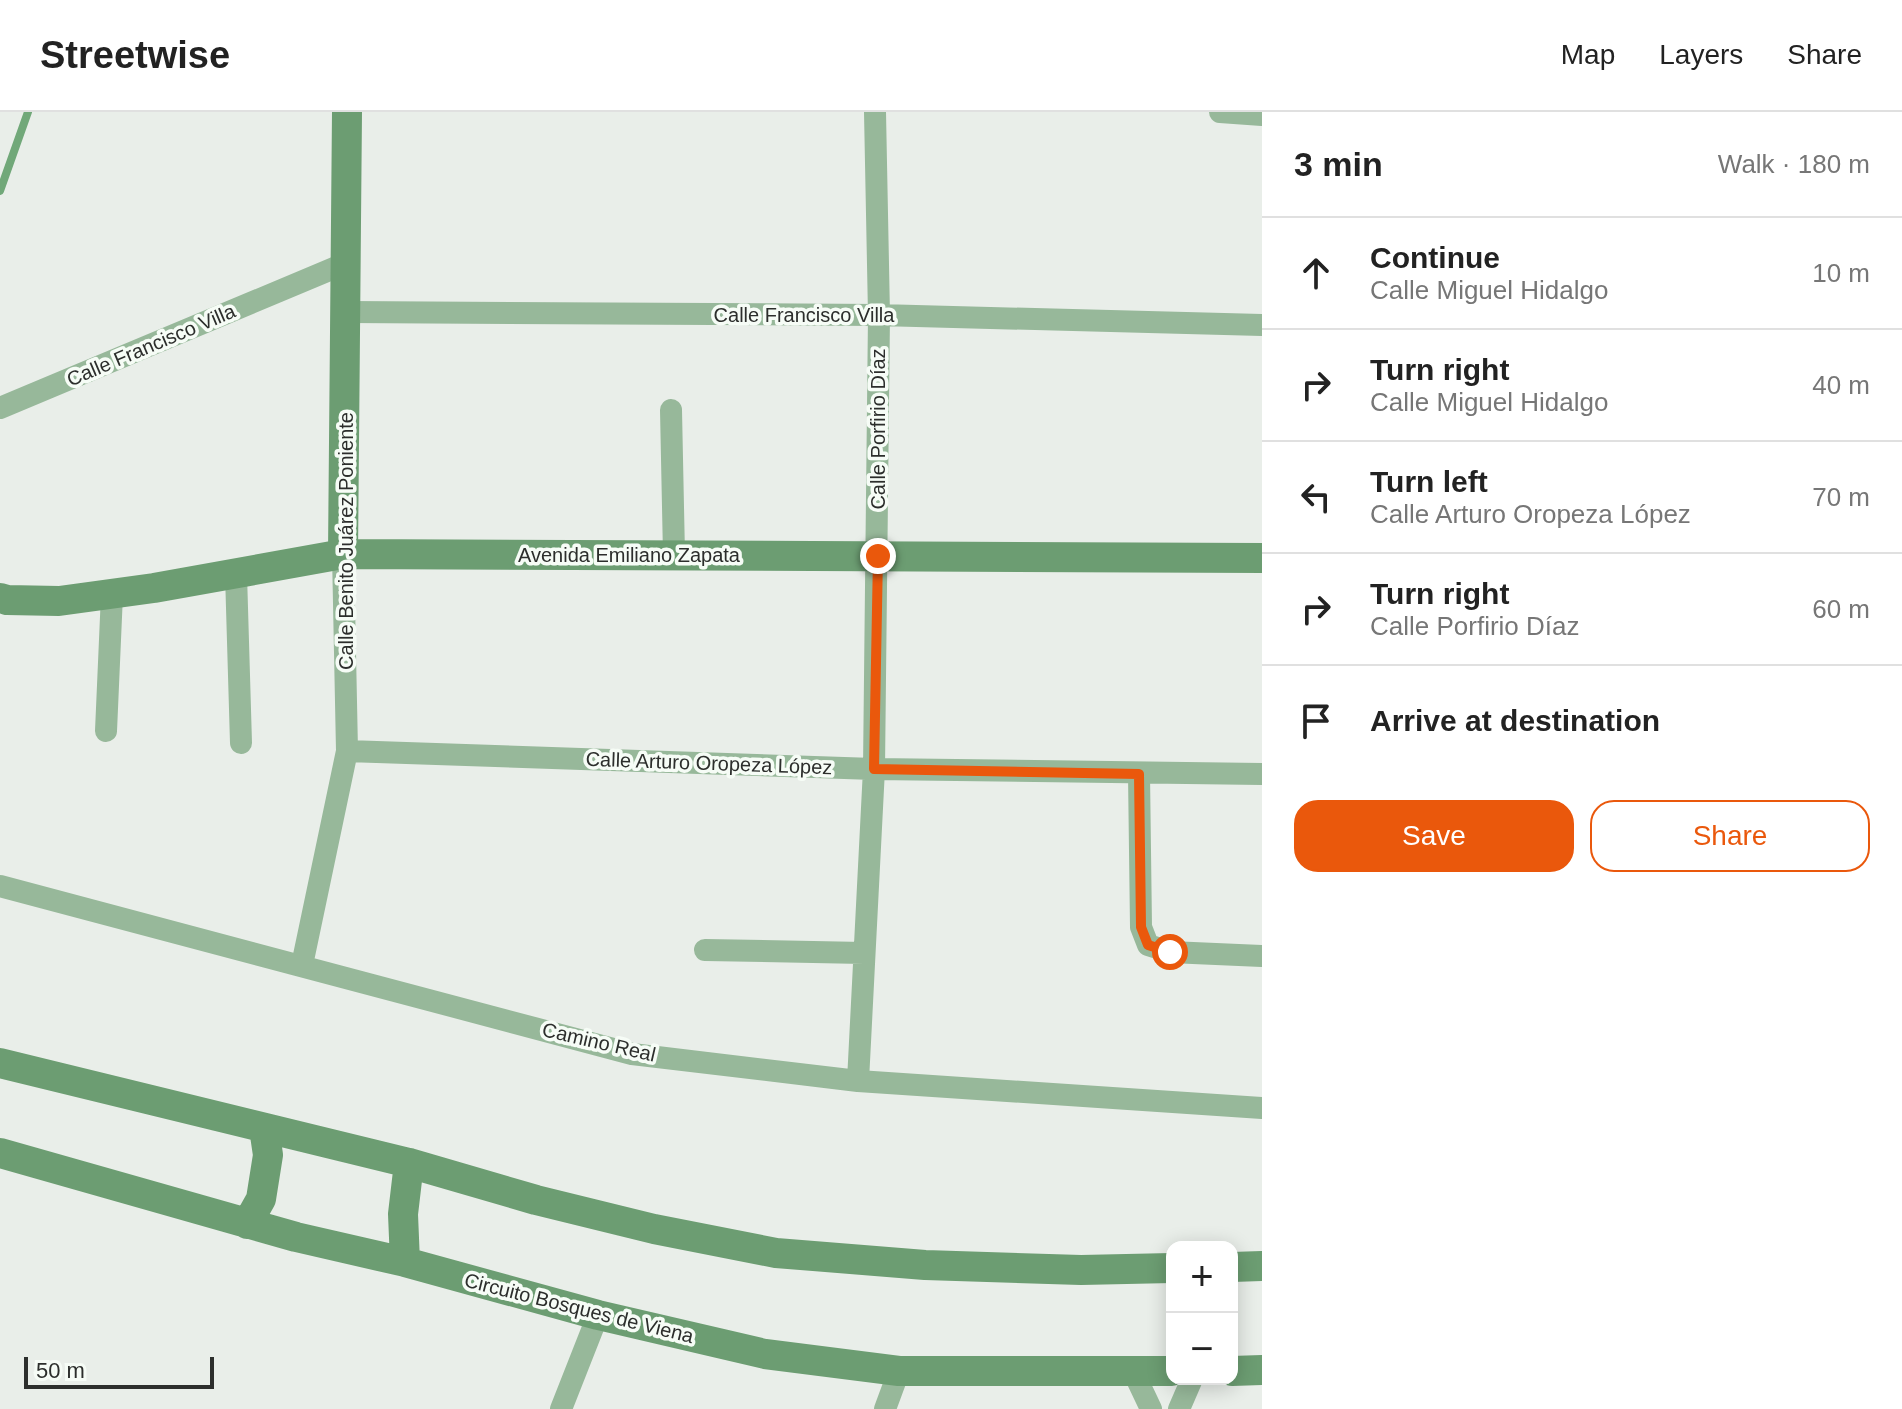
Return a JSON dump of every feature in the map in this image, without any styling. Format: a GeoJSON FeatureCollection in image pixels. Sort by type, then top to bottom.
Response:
{"type":"FeatureCollection","features":[{"type":"Feature","properties":{"kind":"main road","name":"Calle Benito Juárez Poniente"},"geometry":{"type":"LineString","coordinates":[[343,554],[347,112]]}},
{"type":"Feature","properties":{"kind":"main road","name":"Avenida Emiliano Zapata"},"geometry":{"type":"LineString","coordinates":[[2,592],[59,601],[343,554],[1262,558]]}},
{"type":"Feature","properties":{"kind":"main road"},"geometry":{"type":"LineString","coordinates":[[0,1063],[409,1163],[536,1200],[654,1229],[776,1253],[925,1265],[1081,1270],[1166,1268]]}},
{"type":"Feature","properties":{"kind":"main road"},"geometry":{"type":"LineString","coordinates":[[247,1224],[261,1199],[268,1155],[264,1128]]}},
{"type":"Feature","properties":{"kind":"main road","name":"Circuito Bosques de Viena"},"geometry":{"type":"LineString","coordinates":[[0,1153],[247,1224],[405,1262],[598,1315],[765,1354],[899,1371],[1166,1371]]}},
{"type":"Feature","properties":{"kind":"main road"},"geometry":{"type":"LineString","coordinates":[[405,1262],[403,1214],[409,1163]]}},
{"type":"Feature","properties":{"kind":"main road"},"geometry":{"type":"LineString","coordinates":[[1238,1267],[1262,1266]]}},
{"type":"Feature","properties":{"kind":"main road"},"geometry":{"type":"LineString","coordinates":[[1238,1371],[1262,1370]]}},
{"type":"Feature","properties":{"kind":"street","name":"Calle Porfirio Díaz"},"geometry":{"type":"LineString","coordinates":[[858,1081],[874,769],[878,556],[879,315],[875,112]]}},
{"type":"Feature","properties":{"kind":"street"},"geometry":{"type":"LineString","coordinates":[[1220,112],[1262,115]]}},
{"type":"Feature","properties":{"kind":"street","name":"Calle Francisco Villa"},"geometry":{"type":"LineString","coordinates":[[0,408],[346,263]]}},
{"type":"Feature","properties":{"kind":"street","name":"Calle Francisco Villa"},"geometry":{"type":"LineString","coordinates":[[347,312],[879,315],[1262,325]]}},
{"type":"Feature","properties":{"kind":"street"},"geometry":{"type":"LineString","coordinates":[[671,410],[674,555]]}},
{"type":"Feature","properties":{"kind":"street","name":"Calle Benito Juárez Poniente"},"geometry":{"type":"LineString","coordinates":[[302,965],[347,751],[343,554]]}},
{"type":"Feature","properties":{"kind":"street"},"geometry":{"type":"LineString","coordinates":[[236,574],[241,743]]}},
{"type":"Feature","properties":{"kind":"street"},"geometry":{"type":"LineString","coordinates":[[106,731],[112,594]]}},
{"type":"Feature","properties":{"kind":"street","name":"Calle Arturo Oropeza López"},"geometry":{"type":"LineString","coordinates":[[347,751],[874,769],[1262,774]]}},
{"type":"Feature","properties":{"kind":"street"},"geometry":{"type":"LineString","coordinates":[[1139,774],[1141,927],[1148,945],[1170,952],[1262,956]]}},
{"type":"Feature","properties":{"kind":"street","name":"Camino Real"},"geometry":{"type":"LineString","coordinates":[[0,886],[632,1054],[858,1081],[1262,1108]]}},
{"type":"Feature","properties":{"kind":"street"},"geometry":{"type":"LineString","coordinates":[[705,950],[864,953]]}},
{"type":"Feature","properties":{"kind":"street"},"geometry":{"type":"LineString","coordinates":[[561,1409],[598,1315]]}},
{"type":"Feature","properties":{"kind":"street"},"geometry":{"type":"LineString","coordinates":[[885,1409],[899,1371]]}},
{"type":"Feature","properties":{"kind":"street"},"geometry":{"type":"LineString","coordinates":[[1133,1371],[1151,1409]]}},
{"type":"Feature","properties":{"kind":"street"},"geometry":{"type":"LineString","coordinates":[[1179,1409],[1189,1385]]}},
{"type":"Feature","properties":{"kind":"waterway"},"geometry":{"type":"LineString","coordinates":[[0,191],[28,112]]}},
{"type":"Feature","properties":{"kind":"route"},"geometry":{"type":"LineString","coordinates":[[878,556],[874,769],[1139,774],[1141,927],[1148,945],[1170,952]]}}]}
